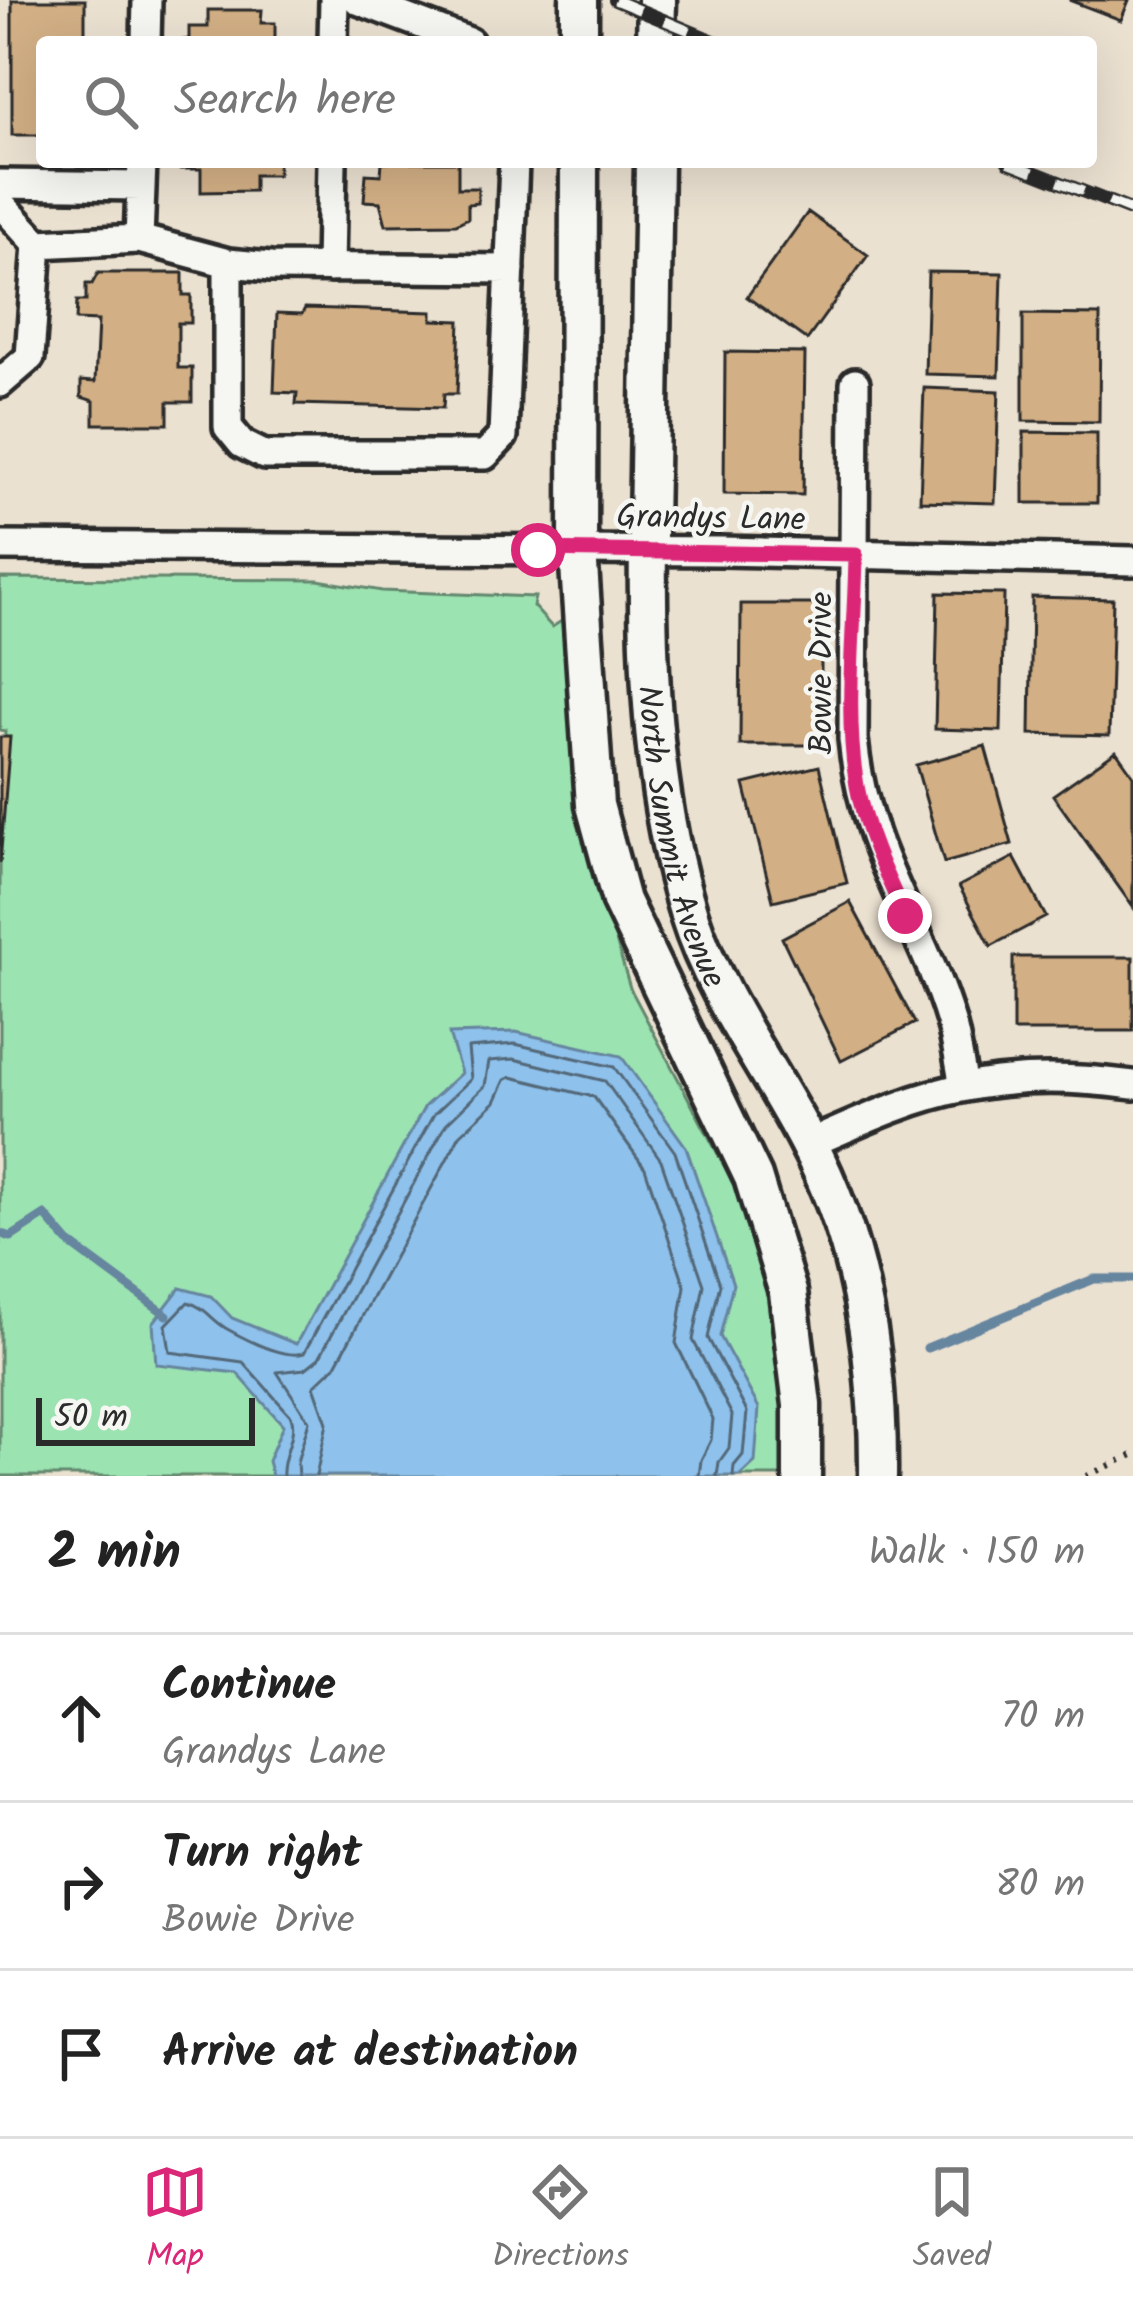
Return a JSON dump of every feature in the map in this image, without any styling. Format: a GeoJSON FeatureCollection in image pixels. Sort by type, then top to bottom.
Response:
{"type":"FeatureCollection","features":[{"type":"Feature","properties":{"kind":"main road"},"geometry":{"type":"LineString","coordinates":[[579,0],[579,36]]}},
{"type":"Feature","properties":{"kind":"main road"},"geometry":{"type":"LineString","coordinates":[[656,0],[656,36]]}},
{"type":"Feature","properties":{"kind":"main road","name":"North Summit Avenue"},"geometry":{"type":"LineString","coordinates":[[579,168],[578,550],[595,806],[621,901],[753,1178],[788,1292],[802,1405],[802,1476]]}},
{"type":"Feature","properties":{"kind":"main road","name":"North Summit Avenue"},"geometry":{"type":"LineString","coordinates":[[654,168],[647,551],[655,747],[669,835],[690,918],[727,1000],[809,1144],[850,1238],[869,1342],[878,1476]]}},
{"type":"Feature","properties":{"kind":"main road"},"geometry":{"type":"LineString","coordinates":[[753,1178],[809,1144]]}},
{"type":"Feature","properties":{"kind":"street"},"geometry":{"type":"LineString","coordinates":[[146,36],[147,0]]}},
{"type":"Feature","properties":{"kind":"street"},"geometry":{"type":"LineString","coordinates":[[333,36],[334,0]]}},
{"type":"Feature","properties":{"kind":"street"},"geometry":{"type":"LineString","coordinates":[[358,0],[453,36]]}},
{"type":"Feature","properties":{"kind":"street"},"geometry":{"type":"LineString","coordinates":[[330,268],[332,168]]}},
{"type":"Feature","properties":{"kind":"street"},"geometry":{"type":"LineString","coordinates":[[228,262],[228,427],[242,444],[264,455],[485,455],[503,436],[514,168]]}},
{"type":"Feature","properties":{"kind":"street"},"geometry":{"type":"LineString","coordinates":[[0,184],[141,174],[140,239]]}},
{"type":"Feature","properties":{"kind":"street"},"geometry":{"type":"LineString","coordinates":[[0,203],[38,244],[30,357],[0,383]]}},
{"type":"Feature","properties":{"kind":"street"},"geometry":{"type":"LineString","coordinates":[[38,244],[140,239],[228,262],[510,269]]}},
{"type":"Feature","properties":{"kind":"street","name":"Bowie Drive"},"geometry":{"type":"LineString","coordinates":[[854,383],[853,740],[857,788],[872,839],[950,1021],[964,1087]]}},
{"type":"Feature","properties":{"kind":"street","name":"Grandys Lane"},"geometry":{"type":"LineString","coordinates":[[0,546],[578,550],[1133,561]]}},
{"type":"Feature","properties":{"kind":"street"},"geometry":{"type":"LineString","coordinates":[[809,1144],[873,1116],[964,1087],[1007,1081],[1133,1085]]}},
{"type":"Feature","properties":{"kind":"path"},"geometry":{"type":"LineString","coordinates":[[1086,1476],[1133,1455]]}},
{"type":"Feature","properties":{"kind":"green space"},"geometry":{"type":"Polygon","coordinates":[[[0,578],[318,580],[382,591],[535,597],[533,606],[552,627],[563,620],[574,772],[594,866],[630,988],[746,1207],[773,1297],[787,1369],[791,1476],[0,1476],[0,854],[5,731],[0,730],[0,578]]]}},
{"type":"Feature","properties":{"kind":"water"},"geometry":{"type":"Polygon","coordinates":[[[516,1032],[621,1056],[686,1147],[733,1284],[720,1336],[759,1408],[755,1462],[740,1476],[272,1476],[268,1461],[283,1425],[237,1373],[156,1364],[153,1323],[180,1288],[211,1296],[232,1318],[296,1344],[425,1106],[461,1073],[449,1034],[516,1032]]]}},
{"type":"Feature","properties":{"kind":"building"},"geometry":{"type":"Polygon","coordinates":[[[12,0],[85,0],[85,36],[36,36],[36,135],[12,135],[12,0]]]}},
{"type":"Feature","properties":{"kind":"building"},"geometry":{"type":"Polygon","coordinates":[[[1069,0],[1129,0],[1121,20],[1069,0]]]}},
{"type":"Feature","properties":{"kind":"building"},"geometry":{"type":"Polygon","coordinates":[[[208,10],[262,10],[261,23],[275,23],[275,36],[189,36],[189,27],[208,27],[208,10]]]}},
{"type":"Feature","properties":{"kind":"building"},"geometry":{"type":"Polygon","coordinates":[[[278,168],[278,175],[254,175],[254,191],[201,192],[201,169],[179,169],[278,168]]]}},
{"type":"Feature","properties":{"kind":"building"},"geometry":{"type":"Polygon","coordinates":[[[382,168],[458,168],[458,188],[478,188],[478,203],[468,204],[468,218],[456,224],[386,225],[380,202],[364,201],[366,174],[381,175],[382,168]]]}},
{"type":"Feature","properties":{"kind":"building"},"geometry":{"type":"Polygon","coordinates":[[[808,212],[868,255],[807,340],[747,297],[808,212]]]}},
{"type":"Feature","properties":{"kind":"building"},"geometry":{"type":"Polygon","coordinates":[[[928,272],[1002,273],[999,376],[925,374],[928,272]]]}},
{"type":"Feature","properties":{"kind":"building"},"geometry":{"type":"Polygon","coordinates":[[[98,273],[183,273],[183,295],[191,295],[191,323],[178,323],[178,368],[192,368],[192,402],[168,402],[168,424],[94,424],[94,401],[81,397],[81,381],[95,382],[98,321],[76,320],[77,301],[86,301],[86,284],[92,284],[98,273]]]}},
{"type":"Feature","properties":{"kind":"building"},"geometry":{"type":"Polygon","coordinates":[[[305,308],[432,312],[432,320],[460,321],[457,394],[444,394],[443,408],[296,404],[297,393],[274,392],[277,313],[302,314],[305,308]]]}},
{"type":"Feature","properties":{"kind":"building"},"geometry":{"type":"Polygon","coordinates":[[[1023,314],[1100,315],[1099,422],[1023,421],[1023,314]]]}},
{"type":"Feature","properties":{"kind":"building"},"geometry":{"type":"Polygon","coordinates":[[[725,352],[805,353],[803,495],[724,494],[725,352]]]}},
{"type":"Feature","properties":{"kind":"building"},"geometry":{"type":"Polygon","coordinates":[[[924,388],[999,391],[995,503],[920,501],[924,388]]]}},
{"type":"Feature","properties":{"kind":"building"},"geometry":{"type":"Polygon","coordinates":[[[1024,432],[1097,433],[1097,503],[1024,503],[1024,432]]]}},
{"type":"Feature","properties":{"kind":"building"},"geometry":{"type":"Polygon","coordinates":[[[938,593],[1004,594],[1001,731],[935,729],[938,593]]]}},
{"type":"Feature","properties":{"kind":"building"},"geometry":{"type":"Polygon","coordinates":[[[1032,597],[1113,599],[1109,736],[1030,734],[1032,597]]]}},
{"type":"Feature","properties":{"kind":"building"},"geometry":{"type":"Polygon","coordinates":[[[741,604],[821,604],[821,745],[740,745],[741,604]]]}},
{"type":"Feature","properties":{"kind":"building"},"geometry":{"type":"Polygon","coordinates":[[[0,737],[10,737],[0,863],[0,737]]]}},
{"type":"Feature","properties":{"kind":"building"},"geometry":{"type":"Polygon","coordinates":[[[985,746],[1012,844],[944,863],[916,765],[985,746]]]}},
{"type":"Feature","properties":{"kind":"building"},"geometry":{"type":"Polygon","coordinates":[[[1116,751],[1133,775],[1133,907],[1053,795],[1116,751]]]}},
{"type":"Feature","properties":{"kind":"building"},"geometry":{"type":"Polygon","coordinates":[[[819,766],[847,883],[773,901],[744,784],[819,766]]]}},
{"type":"Feature","properties":{"kind":"building"},"geometry":{"type":"Polygon","coordinates":[[[1014,857],[1046,917],[991,946],[959,886],[1014,857]]]}},
{"type":"Feature","properties":{"kind":"building"},"geometry":{"type":"Polygon","coordinates":[[[850,902],[915,1023],[841,1061],[782,938],[850,902]]]}},
{"type":"Feature","properties":{"kind":"building"},"geometry":{"type":"Polygon","coordinates":[[[1013,957],[1133,957],[1133,1031],[1013,1031],[1013,957]]]}},
{"type":"Feature","properties":{"kind":"waterway"},"geometry":{"type":"LineString","coordinates":[[0,1233],[11,1237],[45,1215],[68,1242],[167,1315]]}},
{"type":"Feature","properties":{"kind":"waterway"},"geometry":{"type":"LineString","coordinates":[[927,1348],[1094,1279],[1133,1279]]}},
{"type":"Feature","properties":{"kind":"railway"},"geometry":{"type":"LineString","coordinates":[[615,0],[702,36]]}},
{"type":"Feature","properties":{"kind":"railway"},"geometry":{"type":"LineString","coordinates":[[1023,168],[1133,211]]}},
{"type":"Feature","properties":{"kind":"route"},"geometry":{"type":"LineString","coordinates":[[538,550],[856,555],[853,740],[857,788],[872,839],[905,916]]}}]}
